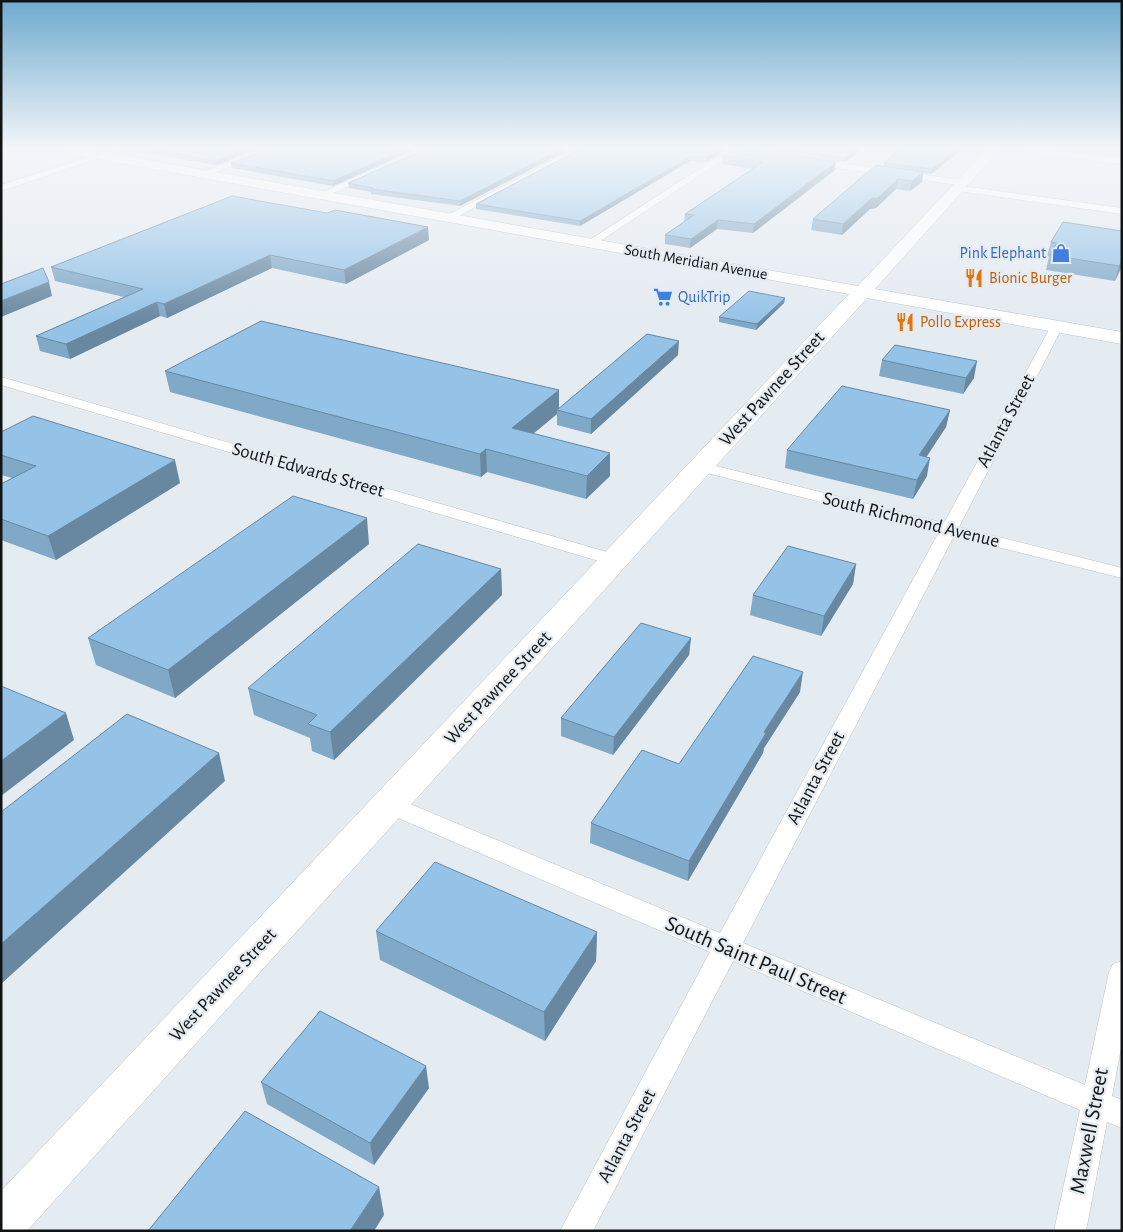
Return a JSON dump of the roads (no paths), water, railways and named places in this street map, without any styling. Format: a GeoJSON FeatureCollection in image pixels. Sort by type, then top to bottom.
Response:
{"type":"FeatureCollection","features":[{"type":"Feature","properties":{"kind":"main road","name":"South Meridian Avenue"},"geometry":{"type":"LineString","coordinates":[[384,206],[1122,338]]}},
{"type":"Feature","properties":{"kind":"main road","name":"West Pawnee Street"},"geometry":{"type":"LineString","coordinates":[[1,1226],[941,206]]}},
{"type":"Feature","properties":{"kind":"street"},"geometry":{"type":"LineString","coordinates":[[447,218],[469,206]]}},
{"type":"Feature","properties":{"kind":"street"},"geometry":{"type":"LineString","coordinates":[[590,243],[648,206]]}},
{"type":"Feature","properties":{"kind":"street"},"geometry":{"type":"LineString","coordinates":[[1093,206],[1122,211]]}},
{"type":"Feature","properties":{"kind":"street","name":"Atlanta Street"},"geometry":{"type":"LineString","coordinates":[[576,1231],[1056,326]]}},
{"type":"Feature","properties":{"kind":"street","name":"South Edwards Street"},"geometry":{"type":"LineString","coordinates":[[1,381],[615,560]]}},
{"type":"Feature","properties":{"kind":"street","name":"South Richmond Avenue"},"geometry":{"type":"LineString","coordinates":[[700,467],[1122,574]]}},
{"type":"Feature","properties":{"kind":"street","name":"South Saint Paul Street"},"geometry":{"type":"LineString","coordinates":[[390,806],[1122,1114]]}},
{"type":"Feature","properties":{"kind":"street","name":"Maxwell Street"},"geometry":{"type":"LineString","coordinates":[[1070,1231],[1122,972]]}},
{"type":"Feature","properties":{"kind":"place","name":"Pink Elephant"},"geometry":{"type":"Point","coordinates":[1061,253]}},
{"type":"Feature","properties":{"kind":"place","name":"Bionic Burger"},"geometry":{"type":"Point","coordinates":[974,278]}},
{"type":"Feature","properties":{"kind":"place","name":"QuikTrip"},"geometry":{"type":"Point","coordinates":[663,297]}},
{"type":"Feature","properties":{"kind":"place","name":"Pollo Express"},"geometry":{"type":"Point","coordinates":[905,322]}}]}
